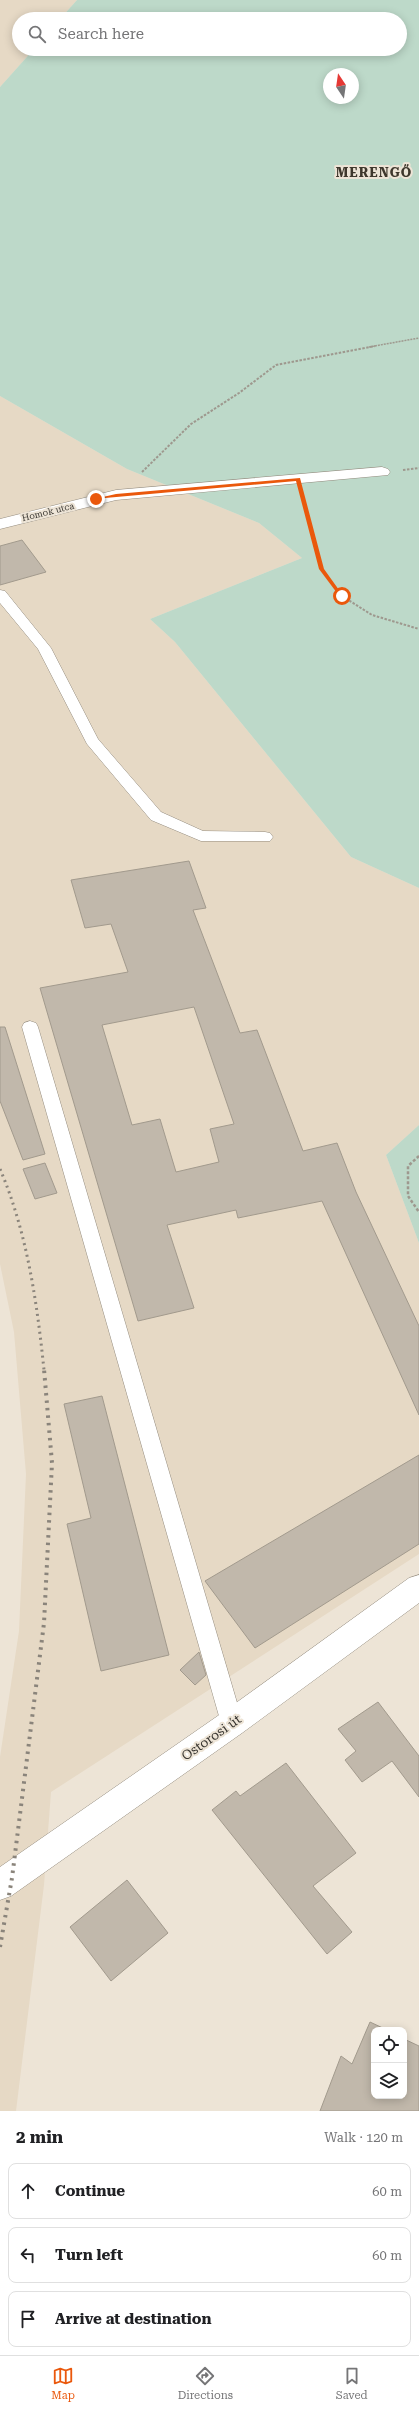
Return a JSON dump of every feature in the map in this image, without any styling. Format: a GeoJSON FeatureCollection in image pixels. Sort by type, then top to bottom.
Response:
{"type":"FeatureCollection","features":[{"type":"Feature","properties":{"kind":"street","name":"Homok utca"},"geometry":{"type":"LineString","coordinates":[[0,524],[116,495],[382,472]]}},
{"type":"Feature","properties":{"kind":"street","name":"Ostorosi út"},"geometry":{"type":"LineString","coordinates":[[0,1885],[232,1723],[419,1586]]}},
{"type":"Feature","properties":{"kind":"lane"},"geometry":{"type":"LineString","coordinates":[[0,594],[44,648],[92,741],[156,816],[201,836],[265,837]]}},
{"type":"Feature","properties":{"kind":"lane"},"geometry":{"type":"LineString","coordinates":[[30,1027],[232,1723]]}},
{"type":"Feature","properties":{"kind":"path"},"geometry":{"type":"LineString","coordinates":[[116,495],[192,424],[239,394],[276,365],[419,338]]}},
{"type":"Feature","properties":{"kind":"path"},"geometry":{"type":"LineString","coordinates":[[298,479],[321,569],[342,596],[372,616],[419,629]]}},
{"type":"Feature","properties":{"kind":"path"},"geometry":{"type":"LineString","coordinates":[[419,1156],[408,1166],[408,1196],[419,1212]]}},
{"type":"Feature","properties":{"kind":"shaded area"},"geometry":{"type":"Polygon","coordinates":[[[0,0],[77,0],[66,12],[12,12],[12,56],[28,56],[0,87],[0,0]]]}},
{"type":"Feature","properties":{"kind":"shaded area"},"geometry":{"type":"Polygon","coordinates":[[[0,396],[127,469],[259,523],[302,558],[150,619],[175,642],[351,857],[419,888],[419,1125],[386,1155],[419,1243],[419,1554],[51,1792],[44,1885],[16,2111],[0,2111],[0,1757],[19,1631],[26,1474],[14,1332],[0,1264],[0,396]]]}},
{"type":"Feature","properties":{"kind":"green space"},"geometry":{"type":"Polygon","coordinates":[[[77,0],[419,0],[419,888],[351,857],[175,642],[150,619],[302,558],[259,523],[127,469],[0,396],[0,87],[28,56],[407,56],[407,12],[66,12],[77,0]]]}},
{"type":"Feature","properties":{"kind":"green space"},"geometry":{"type":"Polygon","coordinates":[[[419,1125],[419,1243],[386,1155],[419,1125]]]}},
{"type":"Feature","properties":{"kind":"building"},"geometry":{"type":"Polygon","coordinates":[[[22,540],[46,572],[0,585],[0,546],[22,540]]]}},
{"type":"Feature","properties":{"kind":"building"},"geometry":{"type":"Polygon","coordinates":[[[189,861],[206,908],[193,910],[240,1033],[257,1030],[303,1151],[337,1143],[356,1192],[419,1326],[419,1415],[322,1201],[238,1218],[236,1210],[167,1225],[194,1308],[138,1321],[40,988],[128,972],[111,924],[85,928],[71,880],[189,861]],[[194,1007],[102,1025],[132,1125],[160,1119],[176,1172],[219,1162],[210,1129],[234,1124],[194,1007]]]}},
{"type":"Feature","properties":{"kind":"building"},"geometry":{"type":"Polygon","coordinates":[[[0,1027],[5,1027],[45,1154],[23,1160],[0,1101],[0,1027]]]}},
{"type":"Feature","properties":{"kind":"building"},"geometry":{"type":"Polygon","coordinates":[[[45,1163],[57,1193],[35,1199],[23,1169],[45,1163]]]}},
{"type":"Feature","properties":{"kind":"building"},"geometry":{"type":"Polygon","coordinates":[[[102,1396],[169,1655],[101,1671],[67,1524],[91,1518],[64,1404],[102,1396]]]}},
{"type":"Feature","properties":{"kind":"building"},"geometry":{"type":"Polygon","coordinates":[[[419,1455],[419,1544],[255,1648],[205,1581],[419,1455]]]}},
{"type":"Feature","properties":{"kind":"building"},"geometry":{"type":"Polygon","coordinates":[[[199,1652],[206,1675],[195,1685],[180,1670],[199,1652]]]}},
{"type":"Feature","properties":{"kind":"building"},"geometry":{"type":"Polygon","coordinates":[[[378,1702],[419,1756],[419,1797],[392,1761],[362,1782],[345,1760],[356,1751],[338,1729],[378,1702]]]}},
{"type":"Feature","properties":{"kind":"building"},"geometry":{"type":"Polygon","coordinates":[[[286,1763],[356,1853],[313,1886],[352,1932],[327,1954],[212,1810],[236,1791],[240,1796],[286,1763]]]}},
{"type":"Feature","properties":{"kind":"building"},"geometry":{"type":"Polygon","coordinates":[[[127,1880],[168,1933],[111,1981],[70,1927],[127,1880]]]}},
{"type":"Feature","properties":{"kind":"building"},"geometry":{"type":"Polygon","coordinates":[[[370,2022],[381,2027],[371,2027],[371,2099],[407,2099],[407,2040],[419,2046],[419,2111],[320,2111],[341,2056],[352,2064],[370,2022]]]}},
{"type":"Feature","properties":{"kind":"railway"},"geometry":{"type":"LineString","coordinates":[[0,1169],[17,1217],[30,1268],[44,1370]]}},
{"type":"Feature","properties":{"kind":"railway"},"geometry":{"type":"LineString","coordinates":[[0,1947],[12,1878],[44,1623],[52,1463],[44,1369]]}},
{"type":"Feature","properties":{"kind":"district","name":"MERENGŐ"},"geometry":{"type":"Point","coordinates":[374,172]}},
{"type":"Feature","properties":{"kind":"route"},"geometry":{"type":"LineString","coordinates":[[96,499],[116,495],[298,479],[321,569],[342,596]]}}]}
